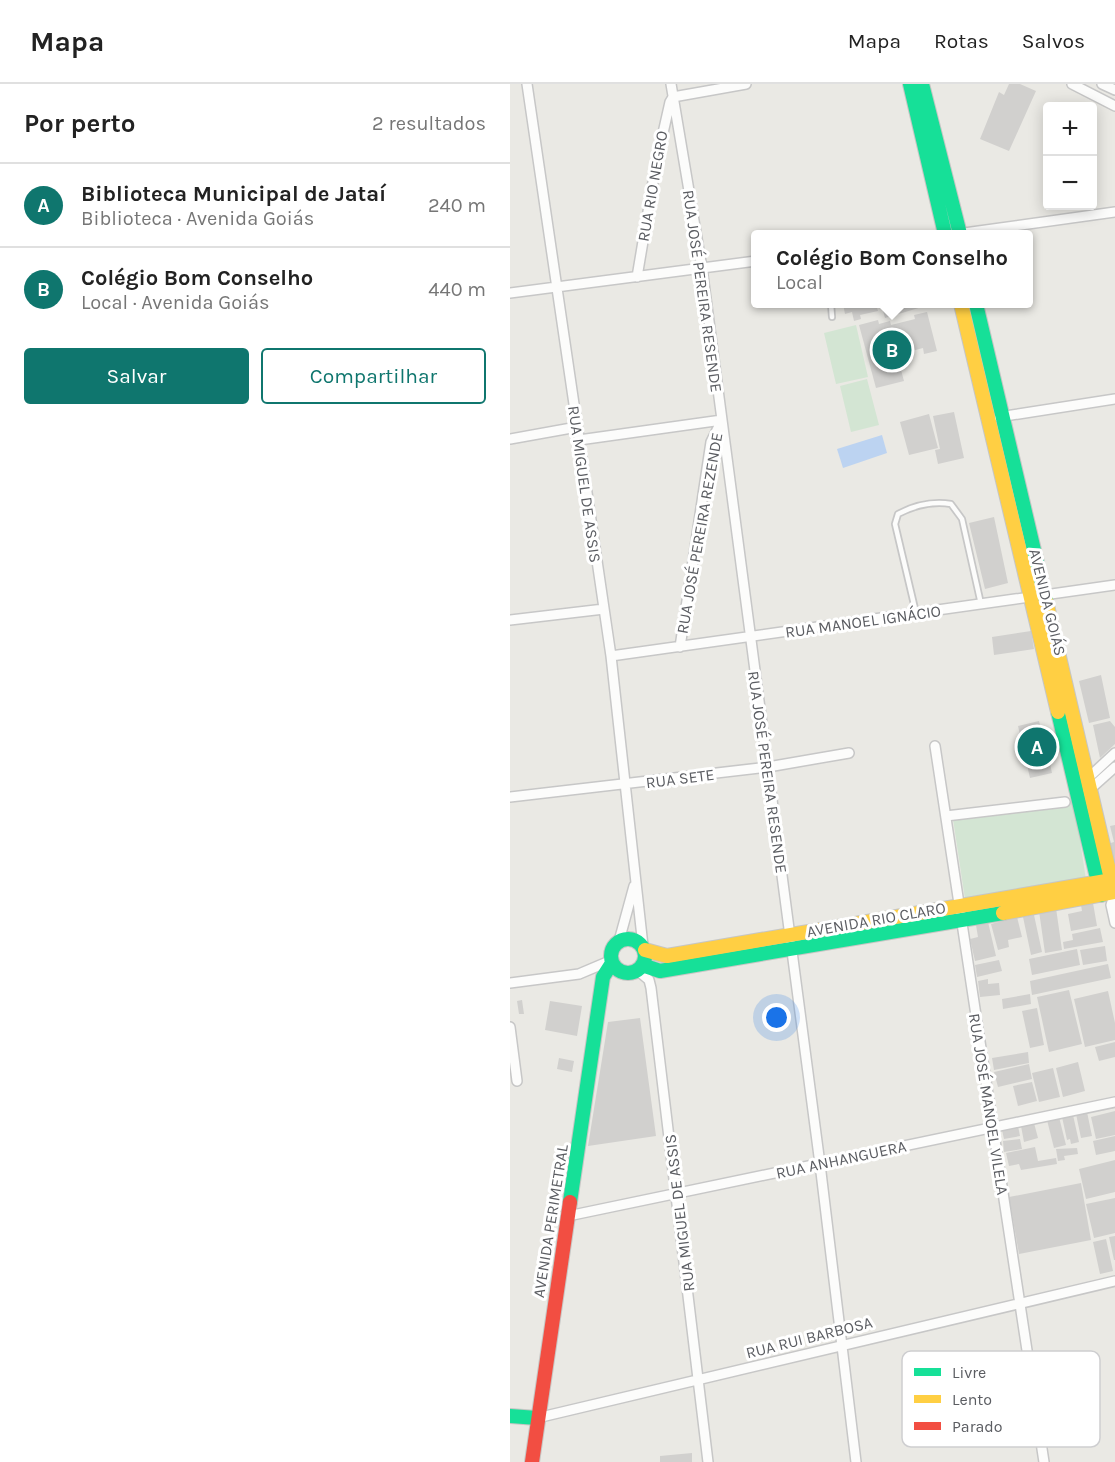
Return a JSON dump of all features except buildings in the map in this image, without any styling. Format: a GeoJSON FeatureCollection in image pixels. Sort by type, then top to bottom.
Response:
{"type":"FeatureCollection","features":[{"type":"Feature","properties":{"kind":"main road"},"geometry":{"type":"LineString","coordinates":[[910,84],[944,230]]}},
{"type":"Feature","properties":{"kind":"main road"},"geometry":{"type":"LineString","coordinates":[[922,84],[957,230]]}},
{"type":"Feature","properties":{"kind":"main road","name":"AVENIDA GOIÁS"},"geometry":{"type":"LineString","coordinates":[[962,308],[987,419],[1037,596],[1059,688],[1079,792],[1109,889]]}},
{"type":"Feature","properties":{"kind":"main road","name":"AVENIDA GOIÁS"},"geometry":{"type":"LineString","coordinates":[[977,308],[1003,416],[1037,596]]}},
{"type":"Feature","properties":{"kind":"main road","name":"AVENIDA RIO CLARO"},"geometry":{"type":"LineString","coordinates":[[791,943],[959,907],[1109,889]]}},
{"type":"Feature","properties":{"kind":"main road","name":"AVENIDA RIO CLARO"},"geometry":{"type":"LineString","coordinates":[[640,968],[660,971],[731,953],[791,943],[962,921],[1109,889]]}},
{"type":"Feature","properties":{"kind":"main road"},"geometry":{"type":"LineString","coordinates":[[629,938],[644,948],[640,968],[628,973],[614,964],[612,948],[619,941],[629,938]]}},
{"type":"Feature","properties":{"kind":"main road","name":"AVENIDA RIO CLARO"},"geometry":{"type":"LineString","coordinates":[[644,948],[667,956],[731,953]]}},
{"type":"Feature","properties":{"kind":"main road","name":"AVENIDA PERIMETRAL"},"geometry":{"type":"LineString","coordinates":[[532,1462],[604,972],[614,964]]}},
{"type":"Feature","properties":{"kind":"main road","name":"RUA RUI BARBOSA"},"geometry":{"type":"LineString","coordinates":[[510,1416],[537,1418]]}},
{"type":"Feature","properties":{"kind":"street","name":"RUA MIGUEL DE ASSIS"},"geometry":{"type":"LineString","coordinates":[[527,84],[611,656],[644,948]]}},
{"type":"Feature","properties":{"kind":"street","name":"RUA JOSÉ PEREIRA RESENDE"},"geometry":{"type":"LineString","coordinates":[[671,84],[702,268],[820,1164],[840,1346],[856,1462]]}},
{"type":"Feature","properties":{"kind":"street"},"geometry":{"type":"LineString","coordinates":[[673,97],[746,84]]}},
{"type":"Feature","properties":{"kind":"street"},"geometry":{"type":"LineString","coordinates":[[1072,84],[1115,106]]}},
{"type":"Feature","properties":{"kind":"street"},"geometry":{"type":"LineString","coordinates":[[1102,99],[1109,87]]}},
{"type":"Feature","properties":{"kind":"street","name":"RUA RIO NEGRO"},"geometry":{"type":"LineString","coordinates":[[636,277],[665,115],[673,97]]}},
{"type":"Feature","properties":{"kind":"street"},"geometry":{"type":"LineString","coordinates":[[987,230],[1115,212]]}},
{"type":"Feature","properties":{"kind":"street"},"geometry":{"type":"LineString","coordinates":[[510,293],[751,262]]}},
{"type":"Feature","properties":{"kind":"street"},"geometry":{"type":"LineString","coordinates":[[987,419],[1115,399]]}},
{"type":"Feature","properties":{"kind":"street"},"geometry":{"type":"LineString","coordinates":[[579,440],[722,420]]}},
{"type":"Feature","properties":{"kind":"street","name":"RUA JOSÉ PEREIRA REZENDE"},"geometry":{"type":"LineString","coordinates":[[680,647],[711,442],[722,420]]}},
{"type":"Feature","properties":{"kind":"street"},"geometry":{"type":"LineString","coordinates":[[510,439],[577,427]]}},
{"type":"Feature","properties":{"kind":"street","name":"RUA MANOEL IGNÁCIO"},"geometry":{"type":"LineString","coordinates":[[611,656],[1115,585]]}},
{"type":"Feature","properties":{"kind":"street"},"geometry":{"type":"LineString","coordinates":[[510,620],[603,609]]}},
{"type":"Feature","properties":{"kind":"street","name":"RUA JOSÉ MANOEL VILELA"},"geometry":{"type":"LineString","coordinates":[[935,746],[1027,1351]]}},
{"type":"Feature","properties":{"kind":"street","name":"RUA SETE"},"geometry":{"type":"LineString","coordinates":[[510,797],[768,767],[849,753]]}},
{"type":"Feature","properties":{"kind":"street"},"geometry":{"type":"LineString","coordinates":[[1079,792],[1115,753]]}},
{"type":"Feature","properties":{"kind":"street"},"geometry":{"type":"LineString","coordinates":[[946,816],[1079,792],[1115,767]]}},
{"type":"Feature","properties":{"kind":"street","name":"RUA MIGUEL DE ASSIS"},"geometry":{"type":"LineString","coordinates":[[619,941],[635,884]]}},
{"type":"Feature","properties":{"kind":"street","name":"AVENIDA GOIÁS"},"geometry":{"type":"LineString","coordinates":[[1109,889],[1115,923]]}},
{"type":"Feature","properties":{"kind":"street"},"geometry":{"type":"LineString","coordinates":[[510,983],[579,974],[614,964]]}},
{"type":"Feature","properties":{"kind":"street","name":"RUA MIGUEL DE ASSIS"},"geometry":{"type":"LineString","coordinates":[[640,968],[649,980],[651,988],[708,1462]]}},
{"type":"Feature","properties":{"kind":"street"},"geometry":{"type":"LineString","coordinates":[[510,1028],[517,1081]]}},
{"type":"Feature","properties":{"kind":"street","name":"RUA ANHANGUERA"},"geometry":{"type":"LineString","coordinates":[[568,1216],[1115,1102]]}},
{"type":"Feature","properties":{"kind":"street","name":"RUA RUI BARBOSA"},"geometry":{"type":"LineString","coordinates":[[537,1418],[1115,1281]]}},
{"type":"Feature","properties":{"kind":"street","name":"RUA JOSÉ MANOEL VILELA"},"geometry":{"type":"LineString","coordinates":[[1042,1447],[1044,1462]]}},
{"type":"Feature","properties":{"kind":"lane"},"geometry":{"type":"LineString","coordinates":[[831,308],[832,316]]}},
{"type":"Feature","properties":{"kind":"lane"},"geometry":{"type":"LineString","coordinates":[[916,614],[895,525],[898,514],[911,507],[936,501],[951,504],[962,519],[981,604]]}},
{"type":"Feature","properties":{"kind":"green space"},"geometry":{"type":"Polygon","coordinates":[[[856,325],[868,377],[836,384],[824,333],[856,325]]]}},
{"type":"Feature","properties":{"kind":"green space"},"geometry":{"type":"Polygon","coordinates":[[[867,379],[879,425],[851,432],[840,386],[867,379]]]}},
{"type":"Feature","properties":{"kind":"green space"},"geometry":{"type":"Polygon","coordinates":[[[1074,800],[1086,880],[965,899],[953,819],[1074,800]]]}},
{"type":"Feature","properties":{"kind":"water"},"geometry":{"type":"Polygon","coordinates":[[[882,435],[887,453],[843,468],[837,449],[882,435]]]}},
{"type":"Feature","properties":{"kind":"traffic: fast"},"geometry":{"type":"LineString","coordinates":[[910,84],[944,230]]}},
{"type":"Feature","properties":{"kind":"traffic: fast"},"geometry":{"type":"LineString","coordinates":[[922,84],[959,230]]}},
{"type":"Feature","properties":{"kind":"traffic: fast"},"geometry":{"type":"LineString","coordinates":[[977,308],[1046,601]]}},
{"type":"Feature","properties":{"kind":"traffic: fast"},"geometry":{"type":"LineString","coordinates":[[1058,712],[1101,895]]}},
{"type":"Feature","properties":{"kind":"traffic: fast"},"geometry":{"type":"LineString","coordinates":[[642,965],[660,971],[1003,913]]}},
{"type":"Feature","properties":{"kind":"traffic: fast"},"geometry":{"type":"LineString","coordinates":[[628,939],[640,944],[645,956],[640,968],[628,973],[616,968],[611,956],[616,944],[628,939]]}},
{"type":"Feature","properties":{"kind":"traffic: fast"},"geometry":{"type":"LineString","coordinates":[[570,1202],[603,977],[612,963]]}},
{"type":"Feature","properties":{"kind":"traffic: fast"},"geometry":{"type":"LineString","coordinates":[[510,1416],[537,1418]]}},
{"type":"Feature","properties":{"kind":"traffic: slow"},"geometry":{"type":"LineString","coordinates":[[962,308],[1058,712]]}},
{"type":"Feature","properties":{"kind":"traffic: slow"},"geometry":{"type":"LineString","coordinates":[[1003,913],[1114,892],[1046,601]]}},
{"type":"Feature","properties":{"kind":"traffic: slow"},"geometry":{"type":"LineString","coordinates":[[645,950],[667,956],[1106,881]]}},
{"type":"Feature","properties":{"kind":"traffic: jam"},"geometry":{"type":"LineString","coordinates":[[532,1462],[570,1202]]}},
{"type":"Feature","properties":{"kind":"place","name":"Colégio Bom Conselho"},"geometry":{"type":"Point","coordinates":[892,350]}},
{"type":"Feature","properties":{"kind":"place","name":"Biblioteca Municipal de Jataí"},"geometry":{"type":"Point","coordinates":[1037,747]}}]}
